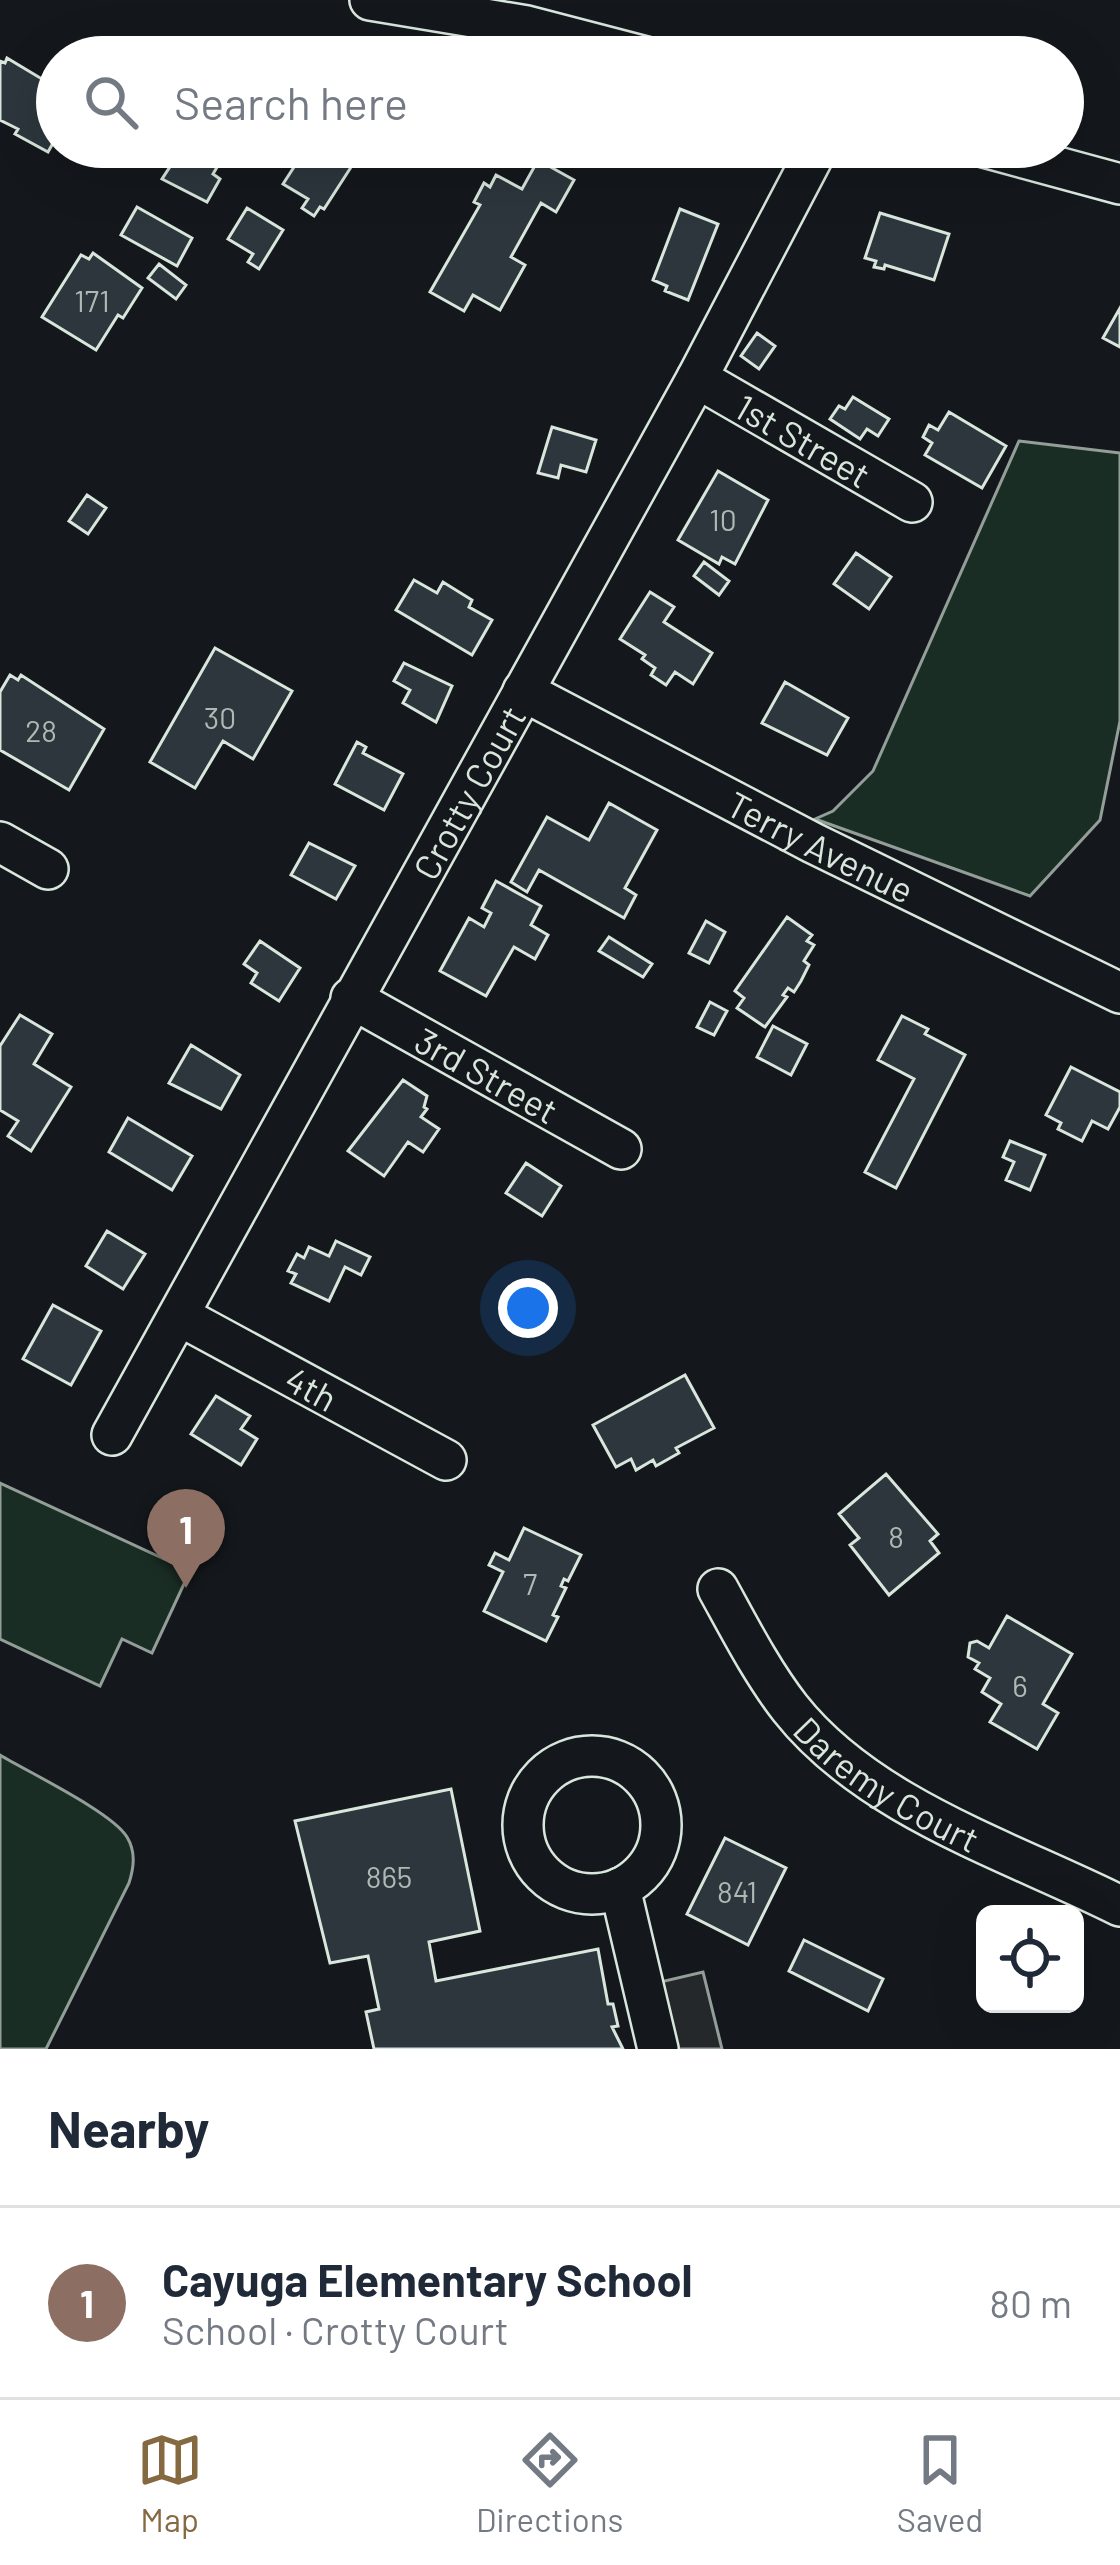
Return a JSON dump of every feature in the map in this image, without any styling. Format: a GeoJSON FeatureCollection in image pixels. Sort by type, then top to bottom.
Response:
{"type":"FeatureCollection","features":[{"type":"Feature","properties":{"kind":"street"},"geometry":{"type":"LineString","coordinates":[[370,0],[565,36]]}},
{"type":"Feature","properties":{"kind":"street","name":"Crotty Court"},"geometry":{"type":"LineString","coordinates":[[112,1435],[697,378],[807,168]]}},
{"type":"Feature","properties":{"kind":"street"},"geometry":{"type":"LineString","coordinates":[[1061,168],[1120,184]]}},
{"type":"Feature","properties":{"kind":"street","name":"1st Street"},"geometry":{"type":"LineString","coordinates":[[697,378],[912,502]]}},
{"type":"Feature","properties":{"kind":"street","name":"Terry Avenue"},"geometry":{"type":"LineString","coordinates":[[523,691],[813,843],[1120,993]]}},
{"type":"Feature","properties":{"kind":"street"},"geometry":{"type":"LineString","coordinates":[[0,842],[48,869]]}},
{"type":"Feature","properties":{"kind":"street","name":"3rd Street"},"geometry":{"type":"LineString","coordinates":[[351,998],[621,1148]]}},
{"type":"Feature","properties":{"kind":"street","name":"4th"},"geometry":{"type":"LineString","coordinates":[[180,1316],[446,1460]]}},
{"type":"Feature","properties":{"kind":"street","name":"Daremy Court"},"geometry":{"type":"LineString","coordinates":[[718,1589],[791,1709],[850,1767],[905,1804],[1120,1906]]}},
{"type":"Feature","properties":{"kind":"street"},"geometry":{"type":"LineString","coordinates":[[620,1888],[658,2049]]}},
{"type":"Feature","properties":{"kind":"green space"},"geometry":{"type":"Polygon","coordinates":[[[1019,441],[1120,453],[1120,721],[1100,820],[1030,896],[815,819],[833,811],[873,771],[1019,441]]]}},
{"type":"Feature","properties":{"kind":"green space"},"geometry":{"type":"Polygon","coordinates":[[[0,1483],[190,1571],[152,1653],[122,1639],[100,1686],[0,1639],[0,1483]]]}},
{"type":"Feature","properties":{"kind":"green space"},"geometry":{"type":"Polygon","coordinates":[[[0,1755],[105,1816],[127,1837],[133,1854],[129,1883],[46,2049],[0,2049],[0,1755]]]}},
{"type":"Feature","properties":{"kind":"shaded area"},"geometry":{"type":"Polygon","coordinates":[[[703,1972],[722,2049],[658,2049],[643,1986],[703,1972]]]}},
{"type":"Feature","properties":{"kind":"building"},"geometry":{"type":"Polygon","coordinates":[[[7,58],[36,75],[36,145],[0,120],[0,61],[5,63],[7,58]]]}},
{"type":"Feature","properties":{"kind":"building"},"geometry":{"type":"Polygon","coordinates":[[[169,168],[216,168],[213,174],[220,179],[207,202],[162,179],[169,168]]]}},
{"type":"Feature","properties":{"kind":"building"},"geometry":{"type":"Polygon","coordinates":[[[293,168],[350,168],[324,209],[320,207],[314,216],[302,208],[308,199],[283,184],[293,168]]]}},
{"type":"Feature","properties":{"kind":"building"},"geometry":{"type":"Polygon","coordinates":[[[534,168],[552,168],[574,180],[556,212],[541,203],[511,257],[525,265],[500,310],[473,295],[464,311],[430,292],[480,205],[474,202],[484,183],[490,187],[496,175],[522,189],[534,168]]]}},
{"type":"Feature","properties":{"kind":"building"},"geometry":{"type":"Polygon","coordinates":[[[137,207],[192,238],[177,266],[121,235],[137,207]]]}},
{"type":"Feature","properties":{"kind":"building"},"geometry":{"type":"Polygon","coordinates":[[[247,208],[283,230],[259,269],[248,262],[253,254],[228,239],[247,208]]]}},
{"type":"Feature","properties":{"kind":"building"},"geometry":{"type":"Polygon","coordinates":[[[680,209],[718,224],[688,300],[653,280],[680,209]]]}},
{"type":"Feature","properties":{"kind":"building"},"geometry":{"type":"Polygon","coordinates":[[[880,213],[949,234],[934,280],[885,265],[884,269],[874,267],[876,261],[865,258],[880,213]]]}},
{"type":"Feature","properties":{"kind":"building"},"geometry":{"type":"Polygon","coordinates":[[[93,253],[142,288],[96,350],[42,317],[81,255],[89,259],[93,253]]]}},
{"type":"Feature","properties":{"kind":"building"},"geometry":{"type":"Polygon","coordinates":[[[159,264],[186,285],[176,299],[148,278],[159,264]]]}},
{"type":"Feature","properties":{"kind":"building"},"geometry":{"type":"Polygon","coordinates":[[[1120,308],[1120,347],[1103,338],[1120,308]]]}},
{"type":"Feature","properties":{"kind":"building"},"geometry":{"type":"Polygon","coordinates":[[[757,333],[775,346],[759,369],[741,356],[757,333]]]}},
{"type":"Feature","properties":{"kind":"building"},"geometry":{"type":"Polygon","coordinates":[[[853,397],[889,419],[878,436],[867,429],[860,439],[830,419],[853,397]]]}},
{"type":"Feature","properties":{"kind":"building"},"geometry":{"type":"Polygon","coordinates":[[[949,412],[1006,446],[982,488],[925,455],[932,443],[923,437],[929,425],[938,430],[949,412]]]}},
{"type":"Feature","properties":{"kind":"building"},"geometry":{"type":"Polygon","coordinates":[[[552,427],[596,440],[586,472],[561,465],[558,478],[538,473],[552,427]]]}},
{"type":"Feature","properties":{"kind":"building"},"geometry":{"type":"Polygon","coordinates":[[[718,471],[768,500],[735,564],[722,557],[719,564],[678,540],[718,471]]]}},
{"type":"Feature","properties":{"kind":"building"},"geometry":{"type":"Polygon","coordinates":[[[87,495],[106,508],[88,534],[69,521],[87,495]]]}},
{"type":"Feature","properties":{"kind":"building"},"geometry":{"type":"Polygon","coordinates":[[[856,553],[891,577],[869,609],[834,584],[856,553]]]}},
{"type":"Feature","properties":{"kind":"building"},"geometry":{"type":"Polygon","coordinates":[[[704,562],[729,581],[719,595],[694,576],[704,562]]]}},
{"type":"Feature","properties":{"kind":"building"},"geometry":{"type":"Polygon","coordinates":[[[414,580],[437,593],[443,582],[472,600],[469,607],[492,620],[472,655],[396,610],[414,580]]]}},
{"type":"Feature","properties":{"kind":"building"},"geometry":{"type":"Polygon","coordinates":[[[650,592],[674,607],[664,622],[712,653],[693,684],[675,672],[666,685],[651,675],[655,668],[642,659],[645,655],[620,639],[650,592]]]}},
{"type":"Feature","properties":{"kind":"building"},"geometry":{"type":"Polygon","coordinates":[[[215,648],[292,691],[253,759],[223,741],[195,788],[150,762],[215,648]]]}},
{"type":"Feature","properties":{"kind":"building"},"geometry":{"type":"Polygon","coordinates":[[[404,663],[452,686],[436,722],[403,703],[410,690],[394,681],[404,663]]]}},
{"type":"Feature","properties":{"kind":"building"},"geometry":{"type":"Polygon","coordinates":[[[10,675],[18,680],[21,675],[104,729],[69,790],[0,750],[0,692],[10,675]]]}},
{"type":"Feature","properties":{"kind":"building"},"geometry":{"type":"Polygon","coordinates":[[[785,682],[848,718],[827,755],[762,723],[785,682]]]}},
{"type":"Feature","properties":{"kind":"building"},"geometry":{"type":"Polygon","coordinates":[[[357,742],[366,747],[363,753],[403,774],[384,810],[335,784],[357,742]]]}},
{"type":"Feature","properties":{"kind":"building"},"geometry":{"type":"Polygon","coordinates":[[[609,803],[657,830],[625,888],[636,895],[624,918],[539,870],[527,892],[511,882],[547,817],[589,840],[609,803]]]}},
{"type":"Feature","properties":{"kind":"building"},"geometry":{"type":"Polygon","coordinates":[[[309,843],[355,866],[336,899],[291,875],[309,843]]]}},
{"type":"Feature","properties":{"kind":"building"},"geometry":{"type":"Polygon","coordinates":[[[496,881],[541,906],[531,925],[548,935],[535,959],[514,947],[486,996],[440,971],[469,918],[484,927],[491,913],[482,908],[496,881]]]}},
{"type":"Feature","properties":{"kind":"building"},"geometry":{"type":"Polygon","coordinates":[[[787,917],[812,935],[807,941],[814,945],[804,961],[809,965],[801,981],[794,992],[788,988],[783,995],[787,997],[765,1027],[737,1008],[744,998],[735,991],[787,917]]]}},
{"type":"Feature","properties":{"kind":"building"},"geometry":{"type":"Polygon","coordinates":[[[706,921],[725,932],[709,963],[689,953],[706,921]]]}},
{"type":"Feature","properties":{"kind":"building"},"geometry":{"type":"Polygon","coordinates":[[[609,937],[652,964],[643,977],[599,951],[609,937]]]}},
{"type":"Feature","properties":{"kind":"building"},"geometry":{"type":"Polygon","coordinates":[[[260,941],[300,968],[279,1001],[251,983],[257,973],[244,964],[260,941]]]}},
{"type":"Feature","properties":{"kind":"building"},"geometry":{"type":"Polygon","coordinates":[[[710,1002],[727,1011],[714,1035],[697,1027],[710,1002]]]}},
{"type":"Feature","properties":{"kind":"building"},"geometry":{"type":"Polygon","coordinates":[[[20,1015],[52,1034],[34,1064],[71,1087],[31,1151],[8,1136],[18,1121],[0,1110],[0,1046],[20,1015]]]}},
{"type":"Feature","properties":{"kind":"building"},"geometry":{"type":"Polygon","coordinates":[[[902,1016],[965,1055],[896,1188],[865,1172],[914,1079],[878,1060],[902,1016]]]}},
{"type":"Feature","properties":{"kind":"building"},"geometry":{"type":"Polygon","coordinates":[[[773,1026],[807,1044],[791,1075],[757,1057],[773,1026]]]}},
{"type":"Feature","properties":{"kind":"building"},"geometry":{"type":"Polygon","coordinates":[[[191,1045],[240,1075],[221,1109],[169,1083],[191,1045]]]}},
{"type":"Feature","properties":{"kind":"building"},"geometry":{"type":"Polygon","coordinates":[[[1071,1067],[1120,1092],[1120,1107],[1108,1129],[1092,1121],[1082,1141],[1058,1129],[1061,1123],[1046,1115],[1071,1067]]]}},
{"type":"Feature","properties":{"kind":"building"},"geometry":{"type":"Polygon","coordinates":[[[403,1080],[427,1096],[421,1117],[439,1129],[423,1152],[408,1142],[384,1176],[348,1151],[403,1080]]]}},
{"type":"Feature","properties":{"kind":"building"},"geometry":{"type":"Polygon","coordinates":[[[128,1118],[192,1156],[172,1190],[109,1152],[128,1118]]]}},
{"type":"Feature","properties":{"kind":"building"},"geometry":{"type":"Polygon","coordinates":[[[1010,1141],[1045,1155],[1030,1190],[1006,1180],[1014,1162],[1003,1157],[1010,1141]]]}},
{"type":"Feature","properties":{"kind":"building"},"geometry":{"type":"Polygon","coordinates":[[[526,1163],[561,1186],[542,1216],[506,1193],[526,1163]]]}},
{"type":"Feature","properties":{"kind":"building"},"geometry":{"type":"Polygon","coordinates":[[[107,1231],[145,1254],[123,1289],[86,1266],[107,1231]]]}},
{"type":"Feature","properties":{"kind":"building"},"geometry":{"type":"Polygon","coordinates":[[[336,1241],[370,1257],[361,1275],[345,1267],[329,1301],[291,1283],[296,1274],[288,1271],[297,1254],[304,1258],[309,1247],[329,1256],[336,1241]]]}},
{"type":"Feature","properties":{"kind":"building"},"geometry":{"type":"Polygon","coordinates":[[[53,1305],[101,1331],[71,1385],[23,1359],[53,1305]]]}},
{"type":"Feature","properties":{"kind":"building"},"geometry":{"type":"Polygon","coordinates":[[[685,1375],[714,1428],[676,1448],[679,1453],[656,1466],[653,1460],[636,1470],[631,1459],[616,1467],[593,1425],[685,1375]]]}},
{"type":"Feature","properties":{"kind":"building"},"geometry":{"type":"Polygon","coordinates":[[[216,1396],[250,1416],[241,1429],[257,1439],[241,1465],[191,1434],[216,1396]]]}},
{"type":"Feature","properties":{"kind":"building"},"geometry":{"type":"Polygon","coordinates":[[[886,1474],[938,1534],[930,1541],[939,1553],[889,1595],[850,1545],[859,1538],[839,1514],[886,1474]]]}},
{"type":"Feature","properties":{"kind":"building"},"geometry":{"type":"Polygon","coordinates":[[[524,1528],[581,1555],[561,1586],[566,1588],[546,1641],[484,1611],[503,1572],[489,1565],[495,1553],[509,1560],[524,1528]]]}},
{"type":"Feature","properties":{"kind":"building"},"geometry":{"type":"Polygon","coordinates":[[[1007,1616],[1072,1654],[1043,1704],[1058,1713],[1037,1749],[990,1722],[1001,1704],[982,1692],[990,1678],[975,1669],[979,1663],[968,1657],[970,1643],[977,1641],[989,1648],[1007,1616]]]}},
{"type":"Feature","properties":{"kind":"building"},"geometry":{"type":"Polygon","coordinates":[[[451,1789],[480,1931],[429,1942],[436,1981],[598,1949],[608,2004],[613,2004],[618,2026],[612,2027],[623,2049],[374,2049],[366,2012],[379,2009],[368,1956],[330,1963],[295,1821],[451,1789]]]}},
{"type":"Feature","properties":{"kind":"building"},"geometry":{"type":"Polygon","coordinates":[[[725,1838],[786,1868],[748,1945],[687,1914],[725,1838]]]}},
{"type":"Feature","properties":{"kind":"building"},"geometry":{"type":"Polygon","coordinates":[[[804,1940],[883,1979],[868,2011],[789,1971],[804,1940]]]}},
{"type":"Feature","properties":{"kind":"place","name":"Cayuga Elementary School"},"geometry":{"type":"Point","coordinates":[186,1588]}}]}
